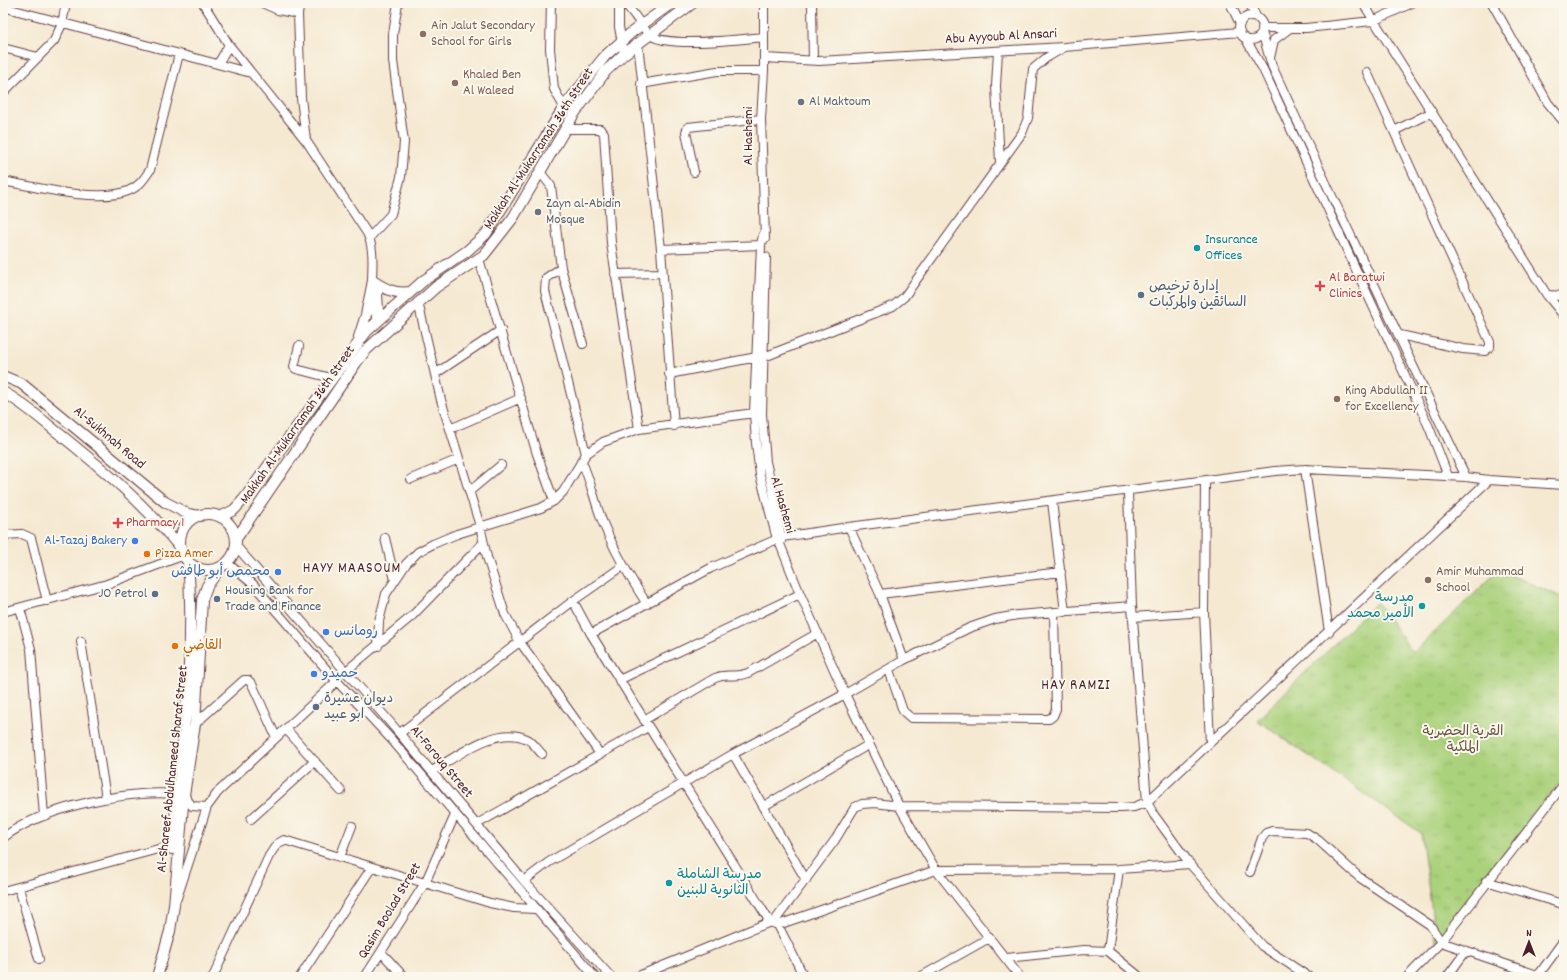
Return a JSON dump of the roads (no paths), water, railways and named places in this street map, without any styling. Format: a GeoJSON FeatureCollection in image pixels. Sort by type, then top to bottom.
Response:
{"type":"FeatureCollection","features":[{"type":"Feature","properties":{"kind":"main road","name":"Makkah Al-Mukarramah 36th Street"},"geometry":{"type":"LineString","coordinates":[[220,516],[234,510],[244,499],[358,341],[378,320],[410,292],[467,251],[486,234],[564,108],[605,56],[642,24],[672,3]]}},
{"type":"Feature","properties":{"kind":"main road","name":"Makkah Al-Mukarramah 36th Street"},"geometry":{"type":"LineString","coordinates":[[236,542],[356,362],[418,302],[436,287],[479,259],[493,245],[513,218],[567,129],[574,114],[606,70],[624,54],[694,3]]}},
{"type":"Feature","properties":{"kind":"main road"},"geometry":{"type":"LineString","coordinates":[[358,341],[366,315],[373,281],[386,290],[394,292],[410,292]]}},
{"type":"Feature","properties":{"kind":"main road"},"geometry":{"type":"LineString","coordinates":[[356,362],[356,353],[375,331],[378,320],[389,323],[397,322]]}},
{"type":"Feature","properties":{"kind":"main road","name":"Al-Sukhnah Road"},"geometry":{"type":"LineString","coordinates":[[3,376],[22,384],[165,502],[188,514],[200,516]]}},
{"type":"Feature","properties":{"kind":"main road","name":"Al-Sukhnah Road"},"geometry":{"type":"LineString","coordinates":[[3,392],[24,405],[86,455],[139,502],[167,531],[185,556]]}},
{"type":"Feature","properties":{"kind":"main road"},"geometry":{"type":"LineString","coordinates":[[210,514],[220,516],[231,526],[236,542],[234,553],[224,565],[204,570],[185,556],[180,542],[184,528],[194,518],[210,514]]}},
{"type":"Feature","properties":{"kind":"main road","name":"Al-Shareef Abdulhameed Sharaf Street"},"geometry":{"type":"LineString","coordinates":[[157,977],[170,931],[174,905],[192,627],[192,594],[185,556]]}},
{"type":"Feature","properties":{"kind":"main road","name":"Al-Shareef Abdulhameed Sharaf Street"},"geometry":{"type":"LineString","coordinates":[[151,977],[166,918],[173,845],[180,794],[195,724],[202,600],[207,586],[224,565]]}},
{"type":"Feature","properties":{"kind":"street"},"geometry":{"type":"LineString","coordinates":[[3,94],[54,41],[62,24],[66,3]]}},
{"type":"Feature","properties":{"kind":"street"},"geometry":{"type":"LineString","coordinates":[[203,3],[229,45],[307,142],[370,237],[373,281],[372,297],[378,320]]}},
{"type":"Feature","properties":{"kind":"street"},"geometry":{"type":"LineString","coordinates":[[262,3],[278,10],[298,14]]}},
{"type":"Feature","properties":{"kind":"street"},"geometry":{"type":"LineString","coordinates":[[300,3],[298,14],[302,106],[307,142]]}},
{"type":"Feature","properties":{"kind":"street"},"geometry":{"type":"LineString","coordinates":[[370,237],[390,214],[401,177],[404,142],[393,61],[393,34],[398,3]]}},
{"type":"Feature","properties":{"kind":"street"},"geometry":{"type":"LineString","coordinates":[[551,3],[550,48],[554,89],[564,108]]}},
{"type":"Feature","properties":{"kind":"street"},"geometry":{"type":"LineString","coordinates":[[619,3],[621,42],[624,54]]}},
{"type":"Feature","properties":{"kind":"street"},"geometry":{"type":"LineString","coordinates":[[624,3],[650,35],[658,40],[675,42],[764,37]]}},
{"type":"Feature","properties":{"kind":"street","name":"Al Hashemi"},"geometry":{"type":"LineString","coordinates":[[764,3],[764,71],[761,119],[763,235],[766,245],[760,357],[754,413],[763,469],[780,540],[800,594],[868,745],[899,806],[936,870],[989,938]]}},
{"type":"Feature","properties":{"kind":"street"},"geometry":{"type":"LineString","coordinates":[[812,3],[813,60]]}},
{"type":"Feature","properties":{"kind":"street"},"geometry":{"type":"LineString","coordinates":[[1230,3],[1241,31],[1263,69],[1429,427],[1448,476]]}},
{"type":"Feature","properties":{"kind":"street"},"geometry":{"type":"LineString","coordinates":[[1249,3],[1257,18],[1260,20],[1270,61],[1330,194],[1400,335],[1466,476]]}},
{"type":"Feature","properties":{"kind":"street"},"geometry":{"type":"LineString","coordinates":[[1362,3],[1547,295],[1564,316]]}},
{"type":"Feature","properties":{"kind":"street"},"geometry":{"type":"LineString","coordinates":[[1262,30],[1373,21],[1412,3]]}},
{"type":"Feature","properties":{"kind":"street"},"geometry":{"type":"LineString","coordinates":[[1492,3],[1548,103],[1564,122]]}},
{"type":"Feature","properties":{"kind":"street"},"geometry":{"type":"LineString","coordinates":[[3,7],[62,24],[251,73]]}},
{"type":"Feature","properties":{"kind":"street"},"geometry":{"type":"LineString","coordinates":[[1241,31],[1245,18],[1253,16],[1257,18]]}},
{"type":"Feature","properties":{"kind":"street"},"geometry":{"type":"LineString","coordinates":[[1270,61],[1274,40],[1290,28]]}},
{"type":"Feature","properties":{"kind":"street"},"geometry":{"type":"LineString","coordinates":[[1241,31],[1253,39],[1260,35],[1262,30]]}},
{"type":"Feature","properties":{"kind":"street","name":"Abu Ayyoub Al Ansari"},"geometry":{"type":"LineString","coordinates":[[764,58],[813,60],[998,51],[1064,47],[1241,31]]}},
{"type":"Feature","properties":{"kind":"street"},"geometry":{"type":"LineString","coordinates":[[638,44],[641,84],[661,249],[674,426]]}},
{"type":"Feature","properties":{"kind":"street"},"geometry":{"type":"LineString","coordinates":[[218,64],[229,45]]}},
{"type":"Feature","properties":{"kind":"street"},"geometry":{"type":"LineString","coordinates":[[669,374],[760,357],[893,306],[904,297],[1000,162],[1022,134],[1028,118],[1034,69],[1046,58],[1064,47]]}},
{"type":"Feature","properties":{"kind":"street"},"geometry":{"type":"LineString","coordinates":[[3,48],[38,57]]}},
{"type":"Feature","properties":{"kind":"street"},"geometry":{"type":"LineString","coordinates":[[998,51],[996,86],[1000,162]]}},
{"type":"Feature","properties":{"kind":"street"},"geometry":{"type":"LineString","coordinates":[[3,181],[84,194],[117,195],[138,185],[150,170],[179,54]]}},
{"type":"Feature","properties":{"kind":"street"},"geometry":{"type":"LineString","coordinates":[[641,84],[717,71],[764,71]]}},
{"type":"Feature","properties":{"kind":"street"},"geometry":{"type":"LineString","coordinates":[[1367,72],[1490,342],[1490,347],[1486,351],[1463,349],[1400,335]]}},
{"type":"Feature","properties":{"kind":"street"},"geometry":{"type":"LineString","coordinates":[[1394,130],[1432,112]]}},
{"type":"Feature","properties":{"kind":"street"},"geometry":{"type":"LineString","coordinates":[[694,172],[686,132],[688,128],[761,119]]}},
{"type":"Feature","properties":{"kind":"street"},"geometry":{"type":"LineString","coordinates":[[567,129],[600,129],[604,133],[608,211],[615,274],[639,429]]}},
{"type":"Feature","properties":{"kind":"street"},"geometry":{"type":"LineString","coordinates":[[540,172],[550,186],[561,268],[583,344]]}},
{"type":"Feature","properties":{"kind":"street","name":"Al Hashemi"},"geometry":{"type":"LineString","coordinates":[[763,235],[760,245],[760,357],[763,469]]}},
{"type":"Feature","properties":{"kind":"street"},"geometry":{"type":"LineString","coordinates":[[661,249],[760,245]]}},
{"type":"Feature","properties":{"kind":"street"},"geometry":{"type":"LineString","coordinates":[[479,259],[554,501]]}},
{"type":"Feature","properties":{"kind":"street"},"geometry":{"type":"LineString","coordinates":[[561,268],[546,278],[545,291],[586,454]]}},
{"type":"Feature","properties":{"kind":"street"},"geometry":{"type":"LineString","coordinates":[[615,274],[662,273]]}},
{"type":"Feature","properties":{"kind":"street"},"geometry":{"type":"LineString","coordinates":[[1547,295],[1564,296]]}},
{"type":"Feature","properties":{"kind":"street"},"geometry":{"type":"LineString","coordinates":[[418,302],[450,429],[470,491],[480,526],[483,543],[503,610],[520,642],[600,754]]}},
{"type":"Feature","properties":{"kind":"street"},"geometry":{"type":"LineString","coordinates":[[435,374],[501,330]]}},
{"type":"Feature","properties":{"kind":"street"},"geometry":{"type":"LineString","coordinates":[[299,346],[294,367],[296,369],[331,378]]}},
{"type":"Feature","properties":{"kind":"street"},"geometry":{"type":"LineString","coordinates":[[450,429],[521,398]]}},
{"type":"Feature","properties":{"kind":"street"},"geometry":{"type":"LineString","coordinates":[[378,646],[379,621],[386,594],[406,564],[418,552],[433,544],[480,526],[542,508],[554,501],[568,485],[586,454],[603,442],[639,429],[674,426],[754,413]]}},
{"type":"Feature","properties":{"kind":"street"},"geometry":{"type":"LineString","coordinates":[[411,479],[459,459]]}},
{"type":"Feature","properties":{"kind":"street"},"geometry":{"type":"LineString","coordinates":[[582,462],[591,484],[602,521],[623,566],[647,604]]}},
{"type":"Feature","properties":{"kind":"street"},"geometry":{"type":"LineString","coordinates":[[470,491],[501,465]]}},
{"type":"Feature","properties":{"kind":"street"},"geometry":{"type":"LineString","coordinates":[[1305,469],[1329,632]]}},
{"type":"Feature","properties":{"kind":"street"},"geometry":{"type":"LineString","coordinates":[[591,634],[711,568],[780,540],[849,527],[1128,492],[1275,471],[1305,469],[1466,476],[1489,480],[1564,486]]}},
{"type":"Feature","properties":{"kind":"street"},"geometry":{"type":"LineString","coordinates":[[774,923],[835,840],[855,807],[862,804],[875,803],[899,806],[1121,808],[1134,807],[1147,802],[1489,480]]}},
{"type":"Feature","properties":{"kind":"street"},"geometry":{"type":"LineString","coordinates":[[1205,481],[1204,612],[1210,743]]}},
{"type":"Feature","properties":{"kind":"street"},"geometry":{"type":"LineString","coordinates":[[1128,492],[1132,606],[1147,802],[1154,815],[1190,864],[1262,946],[1309,977]]}},
{"type":"Feature","properties":{"kind":"street"},"geometry":{"type":"LineString","coordinates":[[1052,501],[1065,612]]}},
{"type":"Feature","properties":{"kind":"street"},"geometry":{"type":"LineString","coordinates":[[849,527],[880,594],[904,660]]}},
{"type":"Feature","properties":{"kind":"street"},"geometry":{"type":"LineString","coordinates":[[3,535],[22,534],[31,538],[47,600]]}},
{"type":"Feature","properties":{"kind":"street"},"geometry":{"type":"LineString","coordinates":[[385,538],[395,580]]}},
{"type":"Feature","properties":{"kind":"street","name":"Al-Farouq Street"},"geometry":{"type":"LineString","coordinates":[[236,542],[400,733],[524,881],[611,977]]}},
{"type":"Feature","properties":{"kind":"street"},"geometry":{"type":"LineString","coordinates":[[174,905],[207,807],[218,792],[286,729],[344,668],[378,646],[412,616],[483,543]]}},
{"type":"Feature","properties":{"kind":"street"},"geometry":{"type":"LineString","coordinates":[[3,612],[107,584],[185,556]]}},
{"type":"Feature","properties":{"kind":"street","name":"Al-Farouq Street"},"geometry":{"type":"LineString","coordinates":[[224,565],[254,584],[335,679],[391,739],[595,977]]}},
{"type":"Feature","properties":{"kind":"street"},"geometry":{"type":"LineString","coordinates":[[400,733],[573,600],[623,566]]}},
{"type":"Feature","properties":{"kind":"street"},"geometry":{"type":"LineString","coordinates":[[880,594],[1061,572]]}},
{"type":"Feature","properties":{"kind":"street"},"geometry":{"type":"LineString","coordinates":[[619,680],[800,594]]}},
{"type":"Feature","properties":{"kind":"street"},"geometry":{"type":"LineString","coordinates":[[573,600],[591,634],[683,784],[774,923],[804,977]]}},
{"type":"Feature","properties":{"kind":"street"},"geometry":{"type":"LineString","coordinates":[[524,881],[549,862],[733,754],[845,694],[904,660],[981,623],[1018,615],[1132,606]]}},
{"type":"Feature","properties":{"kind":"street"},"geometry":{"type":"LineString","coordinates":[[20,608],[31,649],[44,816]]}},
{"type":"Feature","properties":{"kind":"street"},"geometry":{"type":"LineString","coordinates":[[1133,617],[1204,612]]}},
{"type":"Feature","properties":{"kind":"street"},"geometry":{"type":"LineString","coordinates":[[888,670],[903,711],[911,718],[1048,719],[1053,716],[1056,709],[1054,613]]}},
{"type":"Feature","properties":{"kind":"street"},"geometry":{"type":"LineString","coordinates":[[477,824],[600,754],[715,678],[723,675],[738,677],[748,673],[818,633]]}},
{"type":"Feature","properties":{"kind":"street"},"geometry":{"type":"LineString","coordinates":[[81,641],[106,798]]}},
{"type":"Feature","properties":{"kind":"street"},"geometry":{"type":"LineString","coordinates":[[195,724],[244,680],[248,680],[252,684],[276,737]]}},
{"type":"Feature","properties":{"kind":"street"},"geometry":{"type":"LineString","coordinates":[[286,729],[341,791]]}},
{"type":"Feature","properties":{"kind":"street"},"geometry":{"type":"LineString","coordinates":[[432,771],[495,736],[525,738],[530,741],[542,754]]}},
{"type":"Feature","properties":{"kind":"street"},"geometry":{"type":"LineString","coordinates":[[764,806],[868,745]]}},
{"type":"Feature","properties":{"kind":"street"},"geometry":{"type":"LineString","coordinates":[[733,754],[806,880]]}},
{"type":"Feature","properties":{"kind":"street"},"geometry":{"type":"LineString","coordinates":[[251,819],[315,761]]}},
{"type":"Feature","properties":{"kind":"street"},"geometry":{"type":"LineString","coordinates":[[1400,977],[1409,974],[1441,942],[1486,881],[1564,784]]}},
{"type":"Feature","properties":{"kind":"street"},"geometry":{"type":"LineString","coordinates":[[3,838],[27,823],[44,816],[106,798],[140,793],[180,794],[192,806],[207,807]]}},
{"type":"Feature","properties":{"kind":"street","name":"Qasim Boolad Street"},"geometry":{"type":"LineString","coordinates":[[365,977],[382,953],[424,883],[455,815]]}},
{"type":"Feature","properties":{"kind":"street"},"geometry":{"type":"LineString","coordinates":[[340,857],[352,826]]}},
{"type":"Feature","properties":{"kind":"street"},"geometry":{"type":"LineString","coordinates":[[1250,872],[1262,838],[1266,833],[1272,831],[1307,833],[1318,840],[1359,877],[1430,925],[1441,942],[1540,976],[1564,940]]}},
{"type":"Feature","properties":{"kind":"street"},"geometry":{"type":"LineString","coordinates":[[213,977],[243,910],[277,844],[284,840],[508,907],[523,910],[536,909]]}},
{"type":"Feature","properties":{"kind":"street"},"geometry":{"type":"LineString","coordinates":[[3,892],[173,845]]}},
{"type":"Feature","properties":{"kind":"street"},"geometry":{"type":"LineString","coordinates":[[636,977],[774,923],[936,870],[1119,869],[1190,864]]}},
{"type":"Feature","properties":{"kind":"street"},"geometry":{"type":"LineString","coordinates":[[300,977],[372,867]]}},
{"type":"Feature","properties":{"kind":"street"},"geometry":{"type":"LineString","coordinates":[[1108,951],[1119,869]]}},
{"type":"Feature","properties":{"kind":"street"},"geometry":{"type":"LineString","coordinates":[[1486,881],[1559,903]]}},
{"type":"Feature","properties":{"kind":"street"},"geometry":{"type":"LineString","coordinates":[[19,888],[38,959]]}},
{"type":"Feature","properties":{"kind":"street"},"geometry":{"type":"LineString","coordinates":[[920,977],[989,938],[1007,958],[1020,977]]}},
{"type":"Feature","properties":{"kind":"street"},"geometry":{"type":"LineString","coordinates":[[1007,958],[1084,950],[1108,951],[1140,977]]}},
{"type":"Feature","properties":{"kind":"street"},"geometry":{"type":"LineString","coordinates":[[1447,977],[1466,951]]}},
{"type":"Feature","properties":{"kind":"street"},"geometry":{"type":"LineString","coordinates":[[578,959],[587,952]]}},
{"type":"Feature","properties":{"kind":"street"},"geometry":{"type":"LineString","coordinates":[[382,953],[404,977]]}},
{"type":"Feature","properties":{"kind":"place","name":"Ain Jalut Secondary School for Girls"},"geometry":{"type":"Point","coordinates":[423,34]}},
{"type":"Feature","properties":{"kind":"place","name":"Khaled Ben Al Waleed"},"geometry":{"type":"Point","coordinates":[455,83]}},
{"type":"Feature","properties":{"kind":"place","name":"Al Maktoum"},"geometry":{"type":"Point","coordinates":[801,102]}},
{"type":"Feature","properties":{"kind":"place","name":"Zayn al-Abidin Mosque"},"geometry":{"type":"Point","coordinates":[538,212]}},
{"type":"Feature","properties":{"kind":"place","name":"Insurance Offices"},"geometry":{"type":"Point","coordinates":[1197,248]}},
{"type":"Feature","properties":{"kind":"place","name":"Al Baratwi Clinics"},"geometry":{"type":"Point","coordinates":[1320,286]}},
{"type":"Feature","properties":{"kind":"place","name":"إدارة ترخيص السائقين والمركبات"},"geometry":{"type":"Point","coordinates":[1141,295]}},
{"type":"Feature","properties":{"kind":"place","name":"King Abdullah II for Excellency"},"geometry":{"type":"Point","coordinates":[1337,399]}},
{"type":"Feature","properties":{"kind":"place","name":"Pharmacy 1"},"geometry":{"type":"Point","coordinates":[118,523]}},
{"type":"Feature","properties":{"kind":"place","name":"Al-Tazaj Bakery"},"geometry":{"type":"Point","coordinates":[135,541]}},
{"type":"Feature","properties":{"kind":"place","name":"Pizza Amer"},"geometry":{"type":"Point","coordinates":[147,554]}},
{"type":"Feature","properties":{"kind":"place","name":"محمص أبو طافش"},"geometry":{"type":"Point","coordinates":[278,572]}},
{"type":"Feature","properties":{"kind":"place","name":"Amir Muhammad School"},"geometry":{"type":"Point","coordinates":[1428,580]}},
{"type":"Feature","properties":{"kind":"place","name":"JO Petrol"},"geometry":{"type":"Point","coordinates":[155,594]}},
{"type":"Feature","properties":{"kind":"place","name":"Housing Bank for Trade and Finance"},"geometry":{"type":"Point","coordinates":[217,599]}},
{"type":"Feature","properties":{"kind":"place","name":"مدرسة الأمير محمد"},"geometry":{"type":"Point","coordinates":[1422,606]}},
{"type":"Feature","properties":{"kind":"place","name":"رومانس"},"geometry":{"type":"Point","coordinates":[326,632]}},
{"type":"Feature","properties":{"kind":"place","name":"القاضي"},"geometry":{"type":"Point","coordinates":[175,646]}},
{"type":"Feature","properties":{"kind":"place","name":"حميدو"},"geometry":{"type":"Point","coordinates":[314,674]}},
{"type":"Feature","properties":{"kind":"place","name":"ديوان عشيرة ابو عبيد"},"geometry":{"type":"Point","coordinates":[316,707]}},
{"type":"Feature","properties":{"kind":"place","name":"مدرسة الشاملة الثانوية للبنين"},"geometry":{"type":"Point","coordinates":[669,883]}},
{"type":"Feature","properties":{"kind":"district","name":"HAYY MAASOUM"},"geometry":{"type":"Point","coordinates":[352,569]}},
{"type":"Feature","properties":{"kind":"district","name":"HAY RAMZI"},"geometry":{"type":"Point","coordinates":[1076,686]}},
{"type":"Feature","properties":{"kind":"park label","name":"القرية الحضرية الملكية"},"geometry":{"type":"Point","coordinates":[1463,740]}}]}
